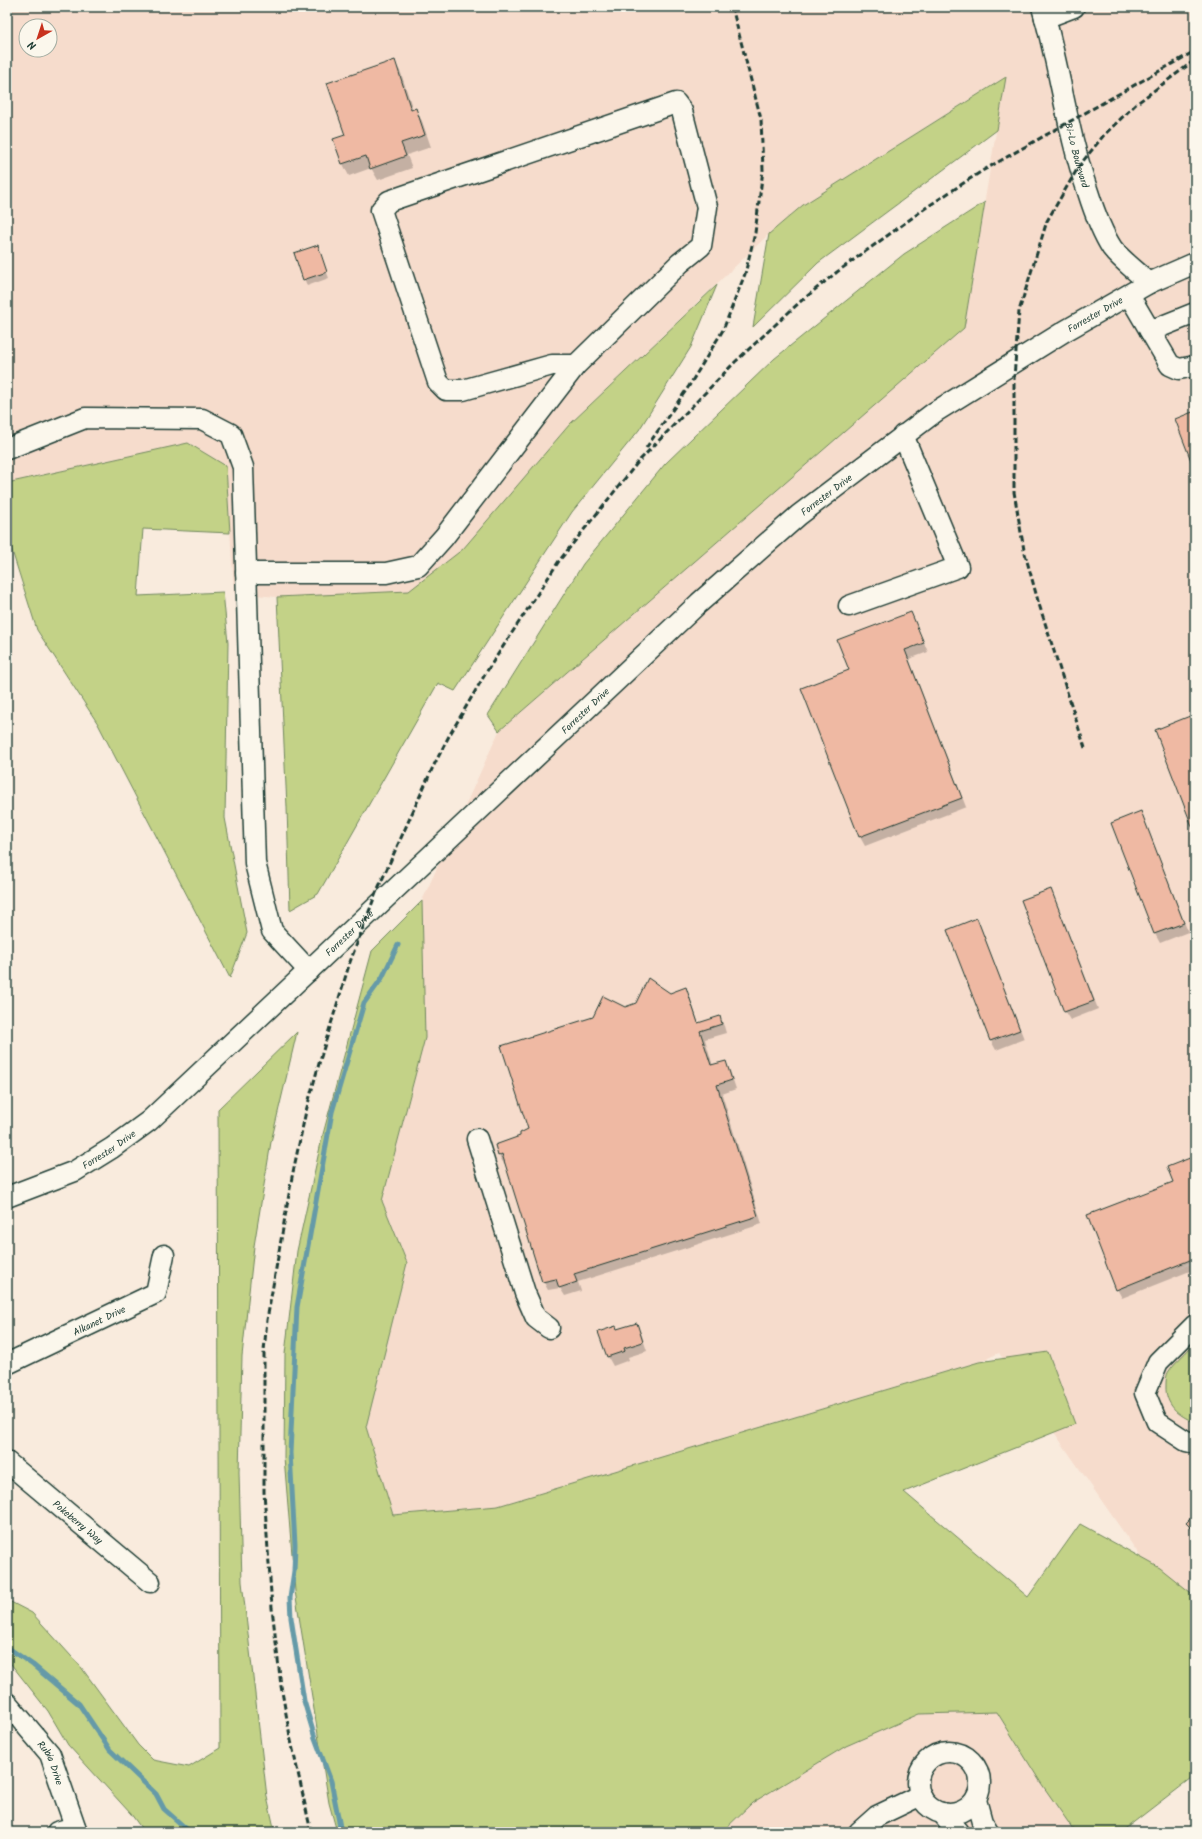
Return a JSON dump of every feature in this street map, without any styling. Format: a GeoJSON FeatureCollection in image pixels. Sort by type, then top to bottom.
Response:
{"type":"FeatureCollection","features":[{"type":"Feature","properties":{"kind":"street"},"geometry":{"type":"LineString","coordinates":[[1044,13],[1074,7]]}},
{"type":"Feature","properties":{"kind":"street","name":"Bi-Lo Boulevard"},"geometry":{"type":"LineString","coordinates":[[1044,13],[1060,80],[1073,146],[1094,211],[1113,248],[1149,284]]}},
{"type":"Feature","properties":{"kind":"street"},"geometry":{"type":"LineString","coordinates":[[246,573],[386,572],[418,566],[444,538],[576,365],[680,263],[701,246],[707,207],[682,112],[676,103],[389,201],[381,210],[438,382],[446,390],[463,390],[552,365],[576,365]]}},
{"type":"Feature","properties":{"kind":"street","name":"Forrester Drive"},"geometry":{"type":"LineString","coordinates":[[7,1197],[75,1171],[127,1138],[185,1089],[699,603],[799,515],[935,412],[1065,331],[1149,284],[1195,262]]}},
{"type":"Feature","properties":{"kind":"street"},"geometry":{"type":"LineString","coordinates":[[1129,295],[1170,365],[1179,370],[1195,366]]}},
{"type":"Feature","properties":{"kind":"street"},"geometry":{"type":"LineString","coordinates":[[1150,331],[1195,313]]}},
{"type":"Feature","properties":{"kind":"street"},"geometry":{"type":"LineString","coordinates":[[7,449],[86,418],[202,418],[231,434],[243,467],[255,863],[272,931],[309,971]]}},
{"type":"Feature","properties":{"kind":"street"},"geometry":{"type":"LineString","coordinates":[[849,606],[958,566],[903,435]]}},
{"type":"Feature","properties":{"kind":"street"},"geometry":{"type":"LineString","coordinates":[[477,1139],[524,1293],[536,1318],[549,1328]]}},
{"type":"Feature","properties":{"kind":"street","name":"Alkanet Drive"},"geometry":{"type":"LineString","coordinates":[[7,1364],[156,1294],[164,1255]]}},
{"type":"Feature","properties":{"kind":"street"},"geometry":{"type":"LineString","coordinates":[[1195,1325],[1158,1362],[1145,1393],[1157,1422],[1186,1441],[1195,1443]]}},
{"type":"Feature","properties":{"kind":"street","name":"Pokeberry Way"},"geometry":{"type":"LineString","coordinates":[[7,1462],[150,1582]]}},
{"type":"Feature","properties":{"kind":"street","name":"Rubia Drive"},"geometry":{"type":"LineString","coordinates":[[7,1703],[50,1754],[70,1830]]}},
{"type":"Feature","properties":{"kind":"street"},"geometry":{"type":"LineString","coordinates":[[948,1752],[964,1755],[976,1766],[980,1781],[980,1791],[976,1800],[961,1812],[952,1814],[933,1810],[921,1795],[918,1786],[922,1768],[934,1756],[948,1752]]}},
{"type":"Feature","properties":{"kind":"street"},"geometry":{"type":"LineString","coordinates":[[859,1832],[877,1816],[921,1795]]}},
{"type":"Feature","properties":{"kind":"street"},"geometry":{"type":"LineString","coordinates":[[976,1800],[982,1822],[988,1832]]}},
{"type":"Feature","properties":{"kind":"street"},"geometry":{"type":"LineString","coordinates":[[942,1813],[958,1832]]}},
{"type":"Feature","properties":{"kind":"shaded area"},"geometry":{"type":"Polygon","coordinates":[[[7,7],[1195,7],[1195,1260],[1174,1270],[1195,1263],[1195,1635],[999,1353],[979,1362],[498,1506],[393,1515],[366,1427],[407,1263],[382,1201],[425,1038],[422,901],[499,731],[964,328],[1005,77],[803,205],[769,234],[570,424],[463,549],[409,592],[277,597],[234,593],[226,466],[189,443],[7,483],[7,7]]]}},
{"type":"Feature","properties":{"kind":"shaded area"},"geometry":{"type":"Polygon","coordinates":[[[997,1712],[1041,1783],[1075,1832],[722,1832],[752,1803],[846,1746],[919,1714],[997,1712]]]}},
{"type":"Feature","properties":{"kind":"green space"},"geometry":{"type":"Polygon","coordinates":[[[1006,77],[997,130],[818,263],[753,327],[769,234],[803,205],[1006,77]]]}},
{"type":"Feature","properties":{"kind":"green space"},"geometry":{"type":"Polygon","coordinates":[[[985,202],[964,328],[499,731],[488,715],[583,564],[665,464],[774,359],[904,254],[985,202]]]}},
{"type":"Feature","properties":{"kind":"green space"},"geometry":{"type":"Polygon","coordinates":[[[717,285],[691,347],[639,430],[572,512],[455,691],[438,683],[318,894],[290,910],[287,807],[277,597],[409,591],[463,549],[570,424],[717,285]]]}},
{"type":"Feature","properties":{"kind":"green space"},"geometry":{"type":"Polygon","coordinates":[[[188,443],[226,466],[230,533],[143,529],[138,596],[223,592],[228,643],[225,818],[247,933],[230,978],[98,724],[37,630],[7,535],[7,483],[188,443]]]}},
{"type":"Feature","properties":{"kind":"green space"},"geometry":{"type":"Polygon","coordinates":[[[422,901],[425,1038],[382,1201],[407,1263],[366,1427],[393,1515],[498,1506],[979,1362],[1048,1352],[1075,1424],[904,1492],[1028,1597],[1080,1524],[1160,1568],[1195,1596],[1195,1775],[1121,1832],[1075,1832],[1041,1783],[997,1712],[919,1714],[846,1746],[752,1803],[722,1832],[337,1832],[329,1803],[295,1591],[284,1457],[285,1354],[297,1251],[322,1138],[372,951],[422,901]]]}},
{"type":"Feature","properties":{"kind":"green space"},"geometry":{"type":"Polygon","coordinates":[[[297,1032],[271,1142],[254,1246],[242,1356],[239,1472],[242,1582],[267,1797],[275,1832],[144,1832],[131,1814],[68,1745],[48,1711],[7,1659],[7,1600],[32,1613],[81,1667],[138,1745],[153,1760],[189,1767],[220,1748],[218,1109],[297,1032]]]}},
{"type":"Feature","properties":{"kind":"green space"},"geometry":{"type":"Polygon","coordinates":[[[1195,1346],[1195,1422],[1178,1413],[1170,1404],[1166,1392],[1166,1386],[1167,1376],[1171,1368],[1190,1348],[1195,1346]]]}},
{"type":"Feature","properties":{"kind":"building"},"geometry":{"type":"Polygon","coordinates":[[[395,60],[411,110],[416,108],[425,135],[401,143],[406,156],[370,169],[366,156],[342,164],[333,139],[345,135],[327,83],[395,60]]]}},
{"type":"Feature","properties":{"kind":"building"},"geometry":{"type":"Polygon","coordinates":[[[318,245],[327,272],[303,280],[294,253],[318,245]]]}},
{"type":"Feature","properties":{"kind":"building"},"geometry":{"type":"Polygon","coordinates":[[[1195,411],[1195,471],[1175,419],[1195,411]]]}},
{"type":"Feature","properties":{"kind":"building"},"geometry":{"type":"Polygon","coordinates":[[[911,612],[924,643],[905,650],[962,798],[859,837],[801,688],[849,670],[837,640],[911,612]]]}},
{"type":"Feature","properties":{"kind":"building"},"geometry":{"type":"Polygon","coordinates":[[[1195,714],[1195,834],[1155,730],[1195,714]]]}},
{"type":"Feature","properties":{"kind":"building"},"geometry":{"type":"Polygon","coordinates":[[[1141,811],[1184,923],[1154,934],[1111,823],[1141,811]]]}},
{"type":"Feature","properties":{"kind":"building"},"geometry":{"type":"Polygon","coordinates":[[[1051,889],[1094,1001],[1064,1012],[1021,900],[1051,889]]]}},
{"type":"Feature","properties":{"kind":"building"},"geometry":{"type":"Polygon","coordinates":[[[977,918],[1020,1030],[990,1041],[947,930],[977,918]]]}},
{"type":"Feature","properties":{"kind":"building"},"geometry":{"type":"Polygon","coordinates":[[[648,978],[670,993],[686,987],[698,1023],[720,1016],[722,1024],[700,1031],[711,1065],[726,1061],[732,1080],[717,1085],[758,1216],[574,1274],[577,1282],[559,1288],[556,1279],[542,1282],[502,1154],[498,1156],[495,1145],[520,1136],[520,1133],[528,1129],[501,1046],[593,1017],[603,996],[625,1007],[636,1003],[648,978]]]}},
{"type":"Feature","properties":{"kind":"building"},"geometry":{"type":"Polygon","coordinates":[[[1195,1156],[1195,1258],[1116,1290],[1087,1215],[1173,1182],[1167,1167],[1195,1156]]]}},
{"type":"Feature","properties":{"kind":"building"},"geometry":{"type":"Polygon","coordinates":[[[637,1323],[643,1342],[624,1348],[625,1351],[607,1357],[598,1332],[616,1326],[617,1329],[637,1323]]]}},
{"type":"Feature","properties":{"kind":"building"},"geometry":{"type":"Polygon","coordinates":[[[1195,1514],[1195,1532],[1186,1523],[1195,1514]]]}},
{"type":"Feature","properties":{"kind":"waterway"},"geometry":{"type":"LineString","coordinates":[[341,1832],[331,1781],[315,1738],[304,1701],[291,1618],[290,1598],[294,1571],[295,1545],[290,1453],[297,1307],[332,1112],[364,1003],[382,978],[398,945]]}},
{"type":"Feature","properties":{"kind":"waterway"},"geometry":{"type":"LineString","coordinates":[[7,1647],[33,1665],[79,1704],[110,1750],[156,1794],[164,1809],[190,1832]]}},
{"type":"Feature","properties":{"kind":"railway"},"geometry":{"type":"LineString","coordinates":[[646,448],[689,386],[723,330],[745,274],[755,233],[763,170],[761,119],[732,7]]}},
{"type":"Feature","properties":{"kind":"railway"},"geometry":{"type":"LineString","coordinates":[[311,1832],[290,1736],[281,1686],[272,1608],[264,1492],[264,1351],[267,1320],[292,1177],[306,1111],[320,1060],[350,962],[376,893],[433,767],[449,736],[487,671],[559,561],[638,462],[735,362],[801,301],[837,272],[927,207],[982,171],[1195,51]]}},
{"type":"Feature","properties":{"kind":"railway"},"geometry":{"type":"LineString","coordinates":[[1085,748],[1038,601],[1024,550],[1014,492],[1014,378],[1019,311],[1047,221],[1079,166],[1104,135],[1136,104],[1195,60]]}}]}
